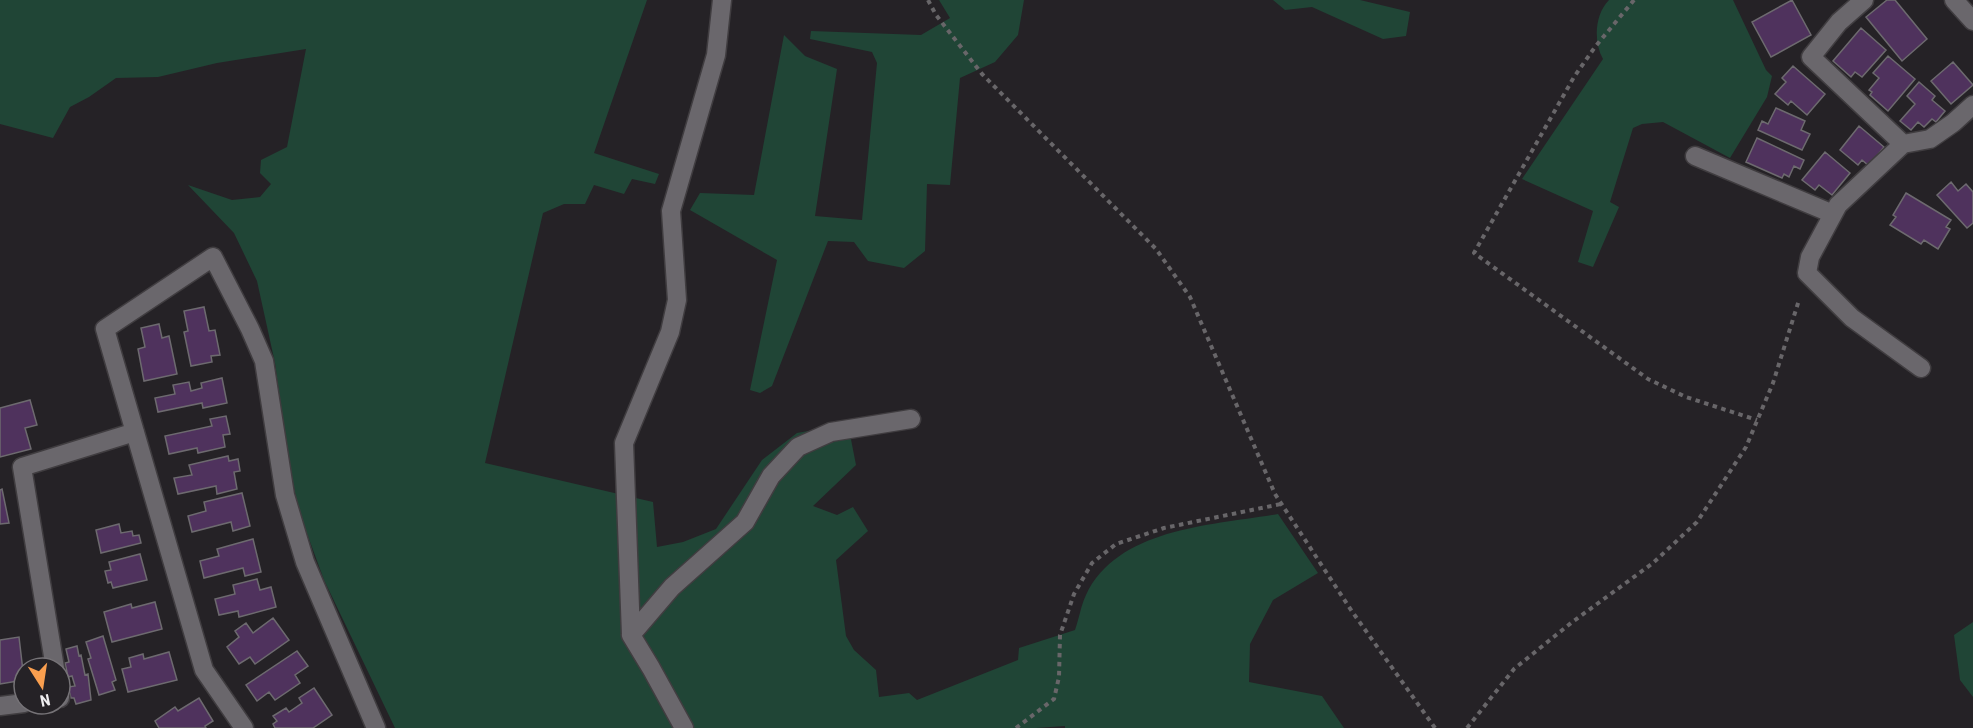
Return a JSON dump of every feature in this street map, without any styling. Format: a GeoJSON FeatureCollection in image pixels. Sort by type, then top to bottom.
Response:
{"type":"FeatureCollection","features":[{"type":"Feature","properties":{"kind":"street"},"geometry":{"type":"LineString","coordinates":[[684,728],[631,635],[624,443],[670,332],[677,300],[671,211],[716,55],[722,0]]}},
{"type":"Feature","properties":{"kind":"street"},"geometry":{"type":"LineString","coordinates":[[1864,0],[1839,22],[1811,57],[1903,144]]}},
{"type":"Feature","properties":{"kind":"street"},"geometry":{"type":"LineString","coordinates":[[1954,0],[1973,21]]}},
{"type":"Feature","properties":{"kind":"street"},"geometry":{"type":"LineString","coordinates":[[1921,368],[1852,318],[1807,273],[1810,257],[1838,205],[1871,177],[1903,144],[1930,139],[1973,105]]}},
{"type":"Feature","properties":{"kind":"street"},"geometry":{"type":"LineString","coordinates":[[1695,156],[1833,214]]}},
{"type":"Feature","properties":{"kind":"street"},"geometry":{"type":"LineString","coordinates":[[244,728],[204,670],[105,329],[213,257],[264,361],[285,495],[301,551],[376,728]]}},
{"type":"Feature","properties":{"kind":"street"},"geometry":{"type":"LineString","coordinates":[[631,635],[672,588],[745,522],[771,476],[798,447],[831,432],[911,419]]}},
{"type":"Feature","properties":{"kind":"street"},"geometry":{"type":"LineString","coordinates":[[53,656],[22,467],[135,432]]}},
{"type":"Feature","properties":{"kind":"path"},"geometry":{"type":"LineString","coordinates":[[928,0],[936,15],[982,74],[1156,249],[1190,297],[1275,494],[1351,610],[1434,728]]}},
{"type":"Feature","properties":{"kind":"path"},"geometry":{"type":"LineString","coordinates":[[1634,0],[1574,77],[1474,253],[1648,379],[1686,397],[1757,420]]}},
{"type":"Feature","properties":{"kind":"path"},"geometry":{"type":"LineString","coordinates":[[1467,728],[1514,669],[1571,623],[1653,563],[1697,522],[1746,447],[1773,383],[1807,273]]}},
{"type":"Feature","properties":{"kind":"path"},"geometry":{"type":"LineString","coordinates":[[1016,728],[1054,699],[1059,677],[1060,634],[1074,594],[1092,563],[1116,544],[1164,528],[1281,504]]}},
{"type":"Feature","properties":{"kind":"green space"},"geometry":{"type":"Polygon","coordinates":[[[0,0],[647,0],[594,153],[659,174],[655,184],[632,179],[624,194],[594,185],[585,204],[564,204],[543,213],[485,463],[653,502],[657,547],[683,542],[716,529],[762,460],[797,433],[848,424],[856,465],[813,506],[837,515],[853,507],[868,531],[836,560],[846,636],[854,650],[876,670],[879,697],[909,693],[917,700],[1018,660],[1019,648],[1075,630],[1086,595],[1101,572],[1121,555],[1144,542],[1198,527],[1278,514],[1318,573],[1273,600],[1250,644],[1249,682],[1322,696],[1344,728],[1065,728],[1065,726],[1036,728],[395,728],[324,580],[298,509],[275,363],[257,281],[234,233],[188,185],[232,200],[260,197],[271,184],[260,173],[261,160],[287,147],[306,49],[217,63],[158,77],[116,78],[70,107],[53,138],[0,124],[0,0]]]}},
{"type":"Feature","properties":{"kind":"green space"},"geometry":{"type":"Polygon","coordinates":[[[939,0],[1024,0],[1018,35],[995,62],[960,78],[950,185],[927,184],[925,251],[904,268],[868,261],[854,242],[828,241],[772,386],[760,393],[750,390],[777,260],[690,210],[700,193],[754,195],[784,35],[805,56],[837,69],[815,216],[862,220],[877,63],[872,52],[810,39],[811,31],[921,35],[950,18],[939,0]]]}},
{"type":"Feature","properties":{"kind":"green space"},"geometry":{"type":"Polygon","coordinates":[[[1273,0],[1360,0],[1410,12],[1406,36],[1383,39],[1312,7],[1285,10],[1273,0]]]}},
{"type":"Feature","properties":{"kind":"green space"},"geometry":{"type":"Polygon","coordinates":[[[1609,0],[1733,0],[1766,70],[1772,76],[1767,97],[1730,158],[1663,122],[1642,124],[1633,128],[1610,202],[1619,207],[1593,267],[1578,262],[1593,211],[1522,179],[1603,59],[1598,44],[1597,28],[1604,6],[1609,0]]]}},
{"type":"Feature","properties":{"kind":"green space"},"geometry":{"type":"Polygon","coordinates":[[[1973,622],[1973,697],[1960,680],[1954,635],[1973,622]]]}},
{"type":"Feature","properties":{"kind":"building"},"geometry":{"type":"Polygon","coordinates":[[[1792,0],[1811,35],[1771,57],[1752,22],[1792,0]]]}},
{"type":"Feature","properties":{"kind":"building"},"geometry":{"type":"Polygon","coordinates":[[[1887,0],[1895,0],[1927,39],[1902,61],[1866,17],[1887,0]]]}},
{"type":"Feature","properties":{"kind":"building"},"geometry":{"type":"Polygon","coordinates":[[[1861,28],[1886,50],[1862,77],[1855,72],[1851,77],[1833,61],[1861,28]]]}},
{"type":"Feature","properties":{"kind":"building"},"geometry":{"type":"Polygon","coordinates":[[[1888,56],[1915,79],[1888,111],[1870,95],[1872,92],[1869,90],[1879,78],[1873,73],[1888,56]]]}},
{"type":"Feature","properties":{"kind":"building"},"geometry":{"type":"Polygon","coordinates":[[[1953,62],[1973,85],[1951,104],[1931,81],[1953,62]]]}},
{"type":"Feature","properties":{"kind":"building"},"geometry":{"type":"Polygon","coordinates":[[[1793,66],[1825,94],[1807,115],[1791,101],[1788,105],[1775,94],[1786,82],[1782,78],[1793,66]]]}},
{"type":"Feature","properties":{"kind":"building"},"geometry":{"type":"Polygon","coordinates":[[[1919,82],[1935,96],[1932,100],[1945,111],[1936,122],[1932,119],[1924,127],[1918,122],[1911,130],[1900,121],[1915,104],[1907,96],[1919,82]]]}},
{"type":"Feature","properties":{"kind":"building"},"geometry":{"type":"Polygon","coordinates":[[[1776,108],[1805,121],[1801,130],[1810,134],[1802,150],[1758,130],[1762,121],[1768,124],[1776,108]]]}},
{"type":"Feature","properties":{"kind":"building"},"geometry":{"type":"Polygon","coordinates":[[[1859,126],[1884,147],[1869,166],[1862,160],[1858,165],[1840,150],[1859,126]]]}},
{"type":"Feature","properties":{"kind":"building"},"geometry":{"type":"Polygon","coordinates":[[[1757,138],[1804,160],[1800,169],[1794,166],[1789,177],[1784,174],[1782,178],[1746,162],[1757,138]]]}},
{"type":"Feature","properties":{"kind":"building"},"geometry":{"type":"Polygon","coordinates":[[[1825,152],[1850,173],[1832,195],[1819,185],[1815,190],[1802,180],[1825,152]]]}},
{"type":"Feature","properties":{"kind":"building"},"geometry":{"type":"Polygon","coordinates":[[[1951,182],[1958,191],[1966,184],[1973,192],[1973,223],[1967,228],[1937,195],[1951,182]]]}},
{"type":"Feature","properties":{"kind":"building"},"geometry":{"type":"Polygon","coordinates":[[[1906,193],[1951,220],[1946,227],[1950,229],[1938,249],[1924,240],[1921,244],[1890,225],[1906,193]]]}},
{"type":"Feature","properties":{"kind":"building"},"geometry":{"type":"Polygon","coordinates":[[[204,307],[209,331],[215,330],[220,355],[211,356],[212,362],[191,366],[184,332],[188,331],[184,311],[204,307]]]}},
{"type":"Feature","properties":{"kind":"building"},"geometry":{"type":"Polygon","coordinates":[[[159,324],[162,338],[169,336],[177,374],[144,381],[138,349],[145,347],[141,328],[159,324]]]}},
{"type":"Feature","properties":{"kind":"building"},"geometry":{"type":"Polygon","coordinates":[[[222,378],[227,403],[203,408],[202,403],[158,412],[155,398],[175,394],[173,385],[189,382],[191,391],[202,388],[201,383],[222,378]]]}},
{"type":"Feature","properties":{"kind":"building"},"geometry":{"type":"Polygon","coordinates":[[[30,400],[37,425],[25,428],[31,449],[0,457],[0,408],[30,400]]]}},
{"type":"Feature","properties":{"kind":"building"},"geometry":{"type":"Polygon","coordinates":[[[226,416],[230,434],[223,435],[225,447],[198,453],[197,448],[169,454],[165,436],[212,426],[210,419],[226,416]]]}},
{"type":"Feature","properties":{"kind":"building"},"geometry":{"type":"Polygon","coordinates":[[[228,456],[229,461],[238,459],[240,471],[234,472],[237,489],[217,494],[216,486],[178,494],[174,478],[192,475],[189,465],[228,456]]]}},
{"type":"Feature","properties":{"kind":"building"},"geometry":{"type":"Polygon","coordinates":[[[2,489],[9,523],[0,524],[0,490],[2,489]]]}},
{"type":"Feature","properties":{"kind":"building"},"geometry":{"type":"Polygon","coordinates":[[[242,493],[250,526],[233,531],[231,522],[192,532],[188,516],[206,511],[204,502],[242,493]]]}},
{"type":"Feature","properties":{"kind":"building"},"geometry":{"type":"Polygon","coordinates":[[[119,524],[121,533],[132,531],[133,536],[139,535],[141,543],[101,553],[96,530],[119,524]]]}},
{"type":"Feature","properties":{"kind":"building"},"geometry":{"type":"Polygon","coordinates":[[[253,539],[261,572],[245,576],[243,568],[204,578],[200,561],[219,556],[217,549],[253,539]]]}},
{"type":"Feature","properties":{"kind":"building"},"geometry":{"type":"Polygon","coordinates":[[[140,554],[147,580],[113,588],[111,582],[108,583],[105,571],[111,570],[109,562],[140,554]]]}},
{"type":"Feature","properties":{"kind":"building"},"geometry":{"type":"Polygon","coordinates":[[[257,579],[260,590],[271,587],[276,607],[239,617],[238,611],[219,615],[215,599],[235,594],[233,585],[257,579]]]}},
{"type":"Feature","properties":{"kind":"building"},"geometry":{"type":"Polygon","coordinates":[[[155,602],[162,629],[112,642],[104,612],[131,604],[132,608],[155,602]]]}},
{"type":"Feature","properties":{"kind":"building"},"geometry":{"type":"Polygon","coordinates":[[[273,618],[289,640],[255,664],[250,657],[239,664],[227,647],[239,637],[235,631],[246,623],[253,633],[273,618]]]}},
{"type":"Feature","properties":{"kind":"building"},"geometry":{"type":"Polygon","coordinates":[[[103,636],[116,680],[112,682],[115,690],[99,695],[88,659],[91,658],[86,642],[103,636]]]}},
{"type":"Feature","properties":{"kind":"building"},"geometry":{"type":"Polygon","coordinates":[[[19,637],[21,656],[12,656],[12,682],[0,684],[0,640],[19,637]]]}},
{"type":"Feature","properties":{"kind":"building"},"geometry":{"type":"Polygon","coordinates":[[[77,646],[85,675],[88,674],[91,700],[76,704],[72,698],[72,686],[75,686],[72,676],[72,656],[68,656],[66,649],[77,646]]]}},
{"type":"Feature","properties":{"kind":"building"},"geometry":{"type":"Polygon","coordinates":[[[297,651],[308,666],[295,675],[300,683],[275,700],[269,692],[257,701],[246,685],[297,651]]]}},
{"type":"Feature","properties":{"kind":"building"},"geometry":{"type":"Polygon","coordinates":[[[169,652],[177,680],[128,692],[122,669],[131,667],[129,658],[143,654],[144,659],[169,652]]]}},
{"type":"Feature","properties":{"kind":"building"},"geometry":{"type":"Polygon","coordinates":[[[314,688],[332,715],[313,728],[275,728],[273,724],[277,721],[273,716],[286,708],[289,712],[302,703],[299,698],[314,688]]]}},
{"type":"Feature","properties":{"kind":"building"},"geometry":{"type":"Polygon","coordinates":[[[199,698],[213,721],[205,726],[206,728],[159,728],[155,721],[175,707],[178,711],[199,698]]]}}]}
